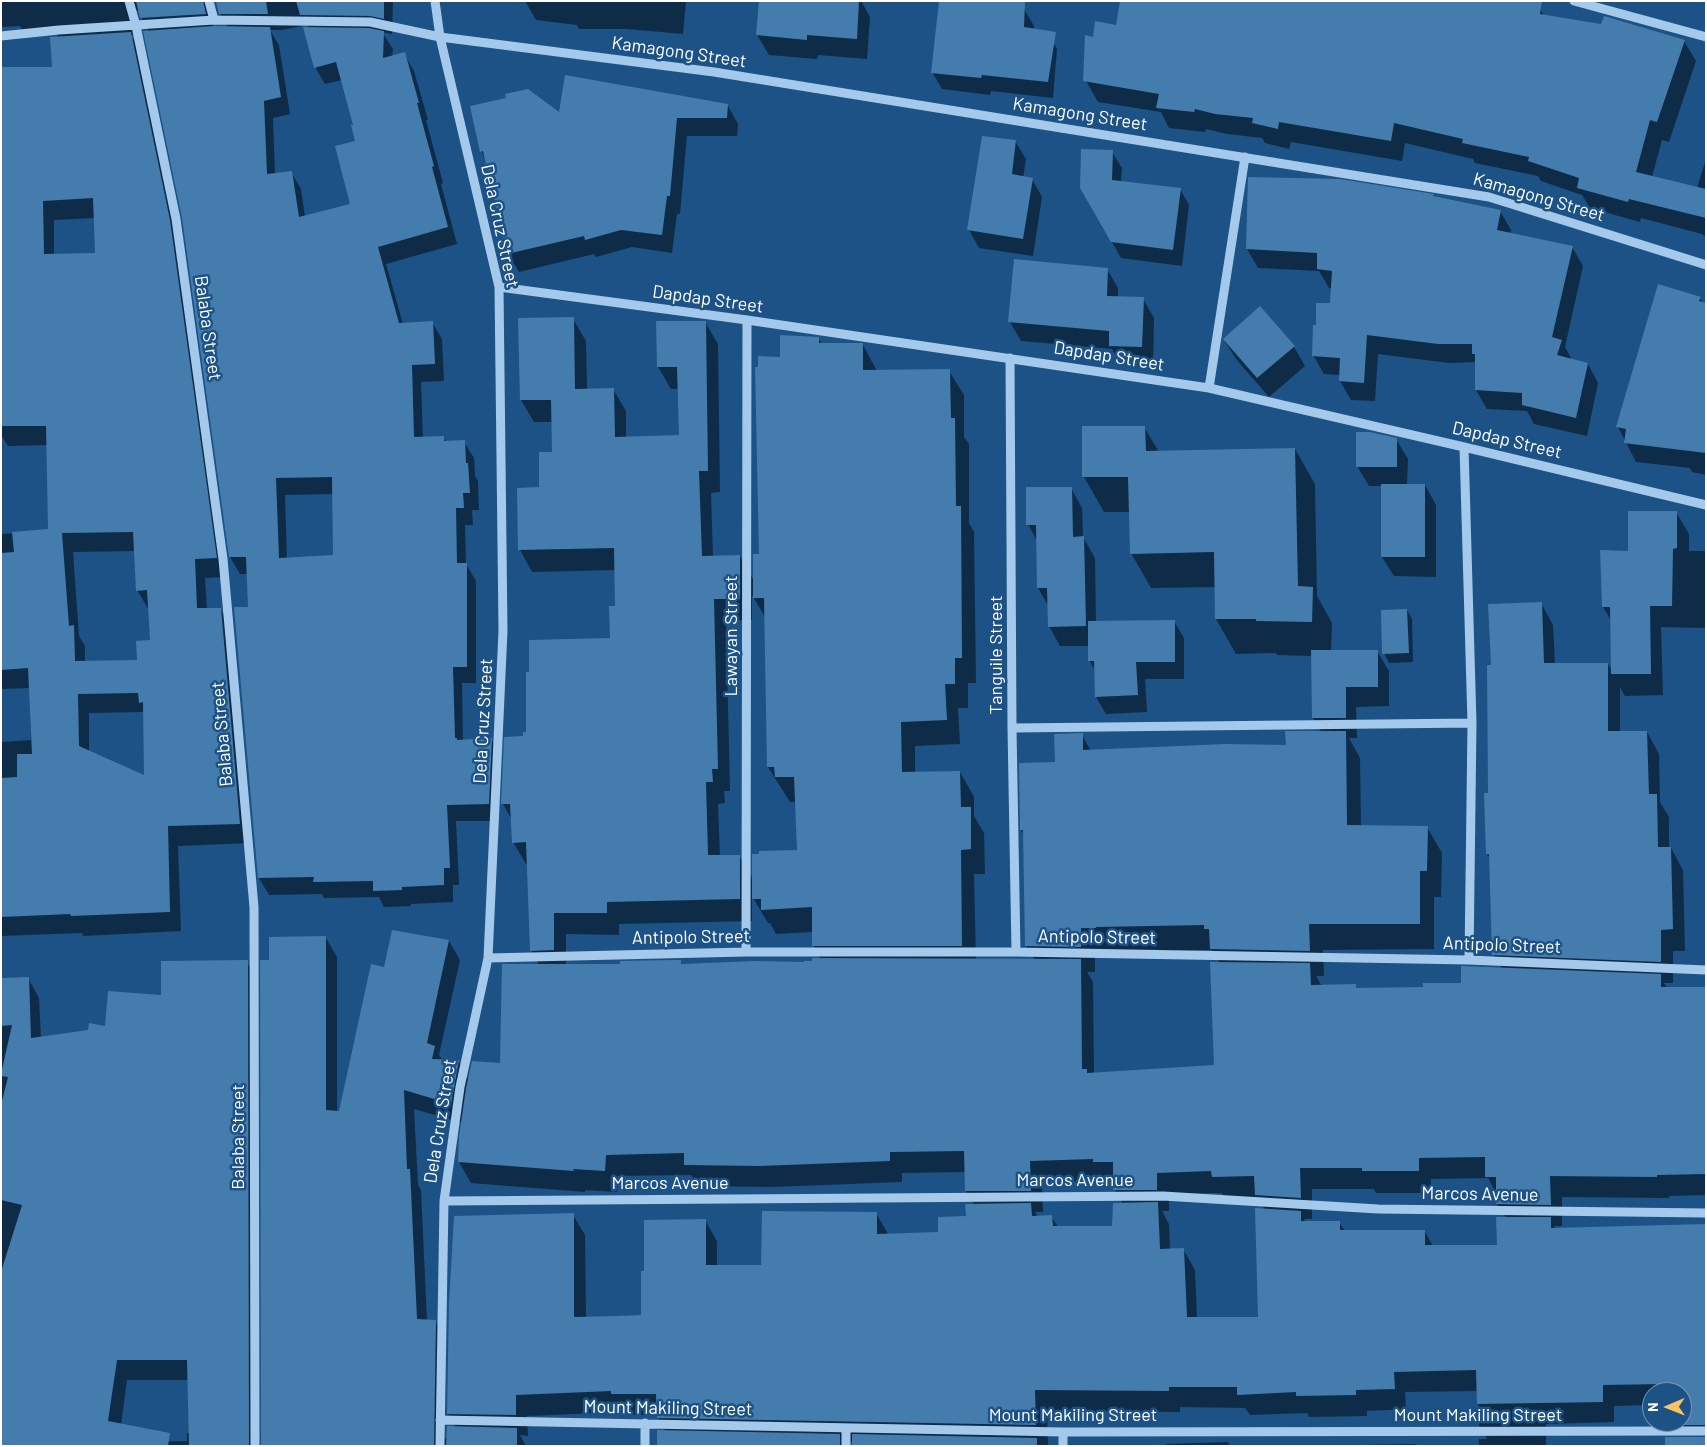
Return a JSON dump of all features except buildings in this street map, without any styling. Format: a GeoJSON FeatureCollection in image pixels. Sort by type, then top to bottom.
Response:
{"type":"FeatureCollection","features":[{"type":"Feature","properties":{"kind":"street","name":"Balaba Street"},"geometry":{"type":"LineString","coordinates":[[129,1],[136,26],[176,219],[223,560],[254,907],[255,1446]]}},
{"type":"Feature","properties":{"kind":"street"},"geometry":{"type":"LineString","coordinates":[[209,1],[214,20]]}},
{"type":"Feature","properties":{"kind":"street","name":"Dela Cruz Street"},"geometry":{"type":"LineString","coordinates":[[436,1],[440,38],[499,287],[503,631],[488,958],[460,1087],[444,1201],[440,1446]]}},
{"type":"Feature","properties":{"kind":"street"},"geometry":{"type":"LineString","coordinates":[[1574,1],[1706,37]]}},
{"type":"Feature","properties":{"kind":"street","name":"Kamagong Street"},"geometry":{"type":"LineString","coordinates":[[1,36],[60,30],[214,20],[370,22],[440,38],[714,72],[1489,196],[1706,265]]}},
{"type":"Feature","properties":{"kind":"street"},"geometry":{"type":"LineString","coordinates":[[1209,388],[1245,157]]}},
{"type":"Feature","properties":{"kind":"street","name":"Dapdap Street"},"geometry":{"type":"LineString","coordinates":[[499,287],[747,320],[1209,388],[1706,505]]}},
{"type":"Feature","properties":{"kind":"street","name":"Lawayan Street"},"geometry":{"type":"LineString","coordinates":[[746,952],[747,320]]}},
{"type":"Feature","properties":{"kind":"street","name":"Tanguile Street"},"geometry":{"type":"LineString","coordinates":[[1010,358],[1012,728],[1016,952]]}},
{"type":"Feature","properties":{"kind":"street"},"geometry":{"type":"LineString","coordinates":[[1464,447],[1472,723],[1469,960]]}},
{"type":"Feature","properties":{"kind":"street"},"geometry":{"type":"LineString","coordinates":[[1012,728],[1472,723]]}},
{"type":"Feature","properties":{"kind":"street","name":"Antipolo Street"},"geometry":{"type":"LineString","coordinates":[[488,958],[746,952],[1016,952],[1469,960],[1706,970]]}},
{"type":"Feature","properties":{"kind":"street","name":"Marcos Avenue"},"geometry":{"type":"LineString","coordinates":[[444,1201],[1163,1196],[1378,1209],[1706,1213]]}},
{"type":"Feature","properties":{"kind":"street","name":"Mount Makiling Street"},"geometry":{"type":"LineString","coordinates":[[440,1420],[1063,1432],[1706,1431]]}},
{"type":"Feature","properties":{"kind":"street"},"geometry":{"type":"LineString","coordinates":[[645,1424],[645,1446]]}},
{"type":"Feature","properties":{"kind":"street"},"geometry":{"type":"LineString","coordinates":[[846,1428],[846,1446]]}},
{"type":"Feature","properties":{"kind":"street"},"geometry":{"type":"LineString","coordinates":[[1063,1432],[1063,1446]]}}]}
